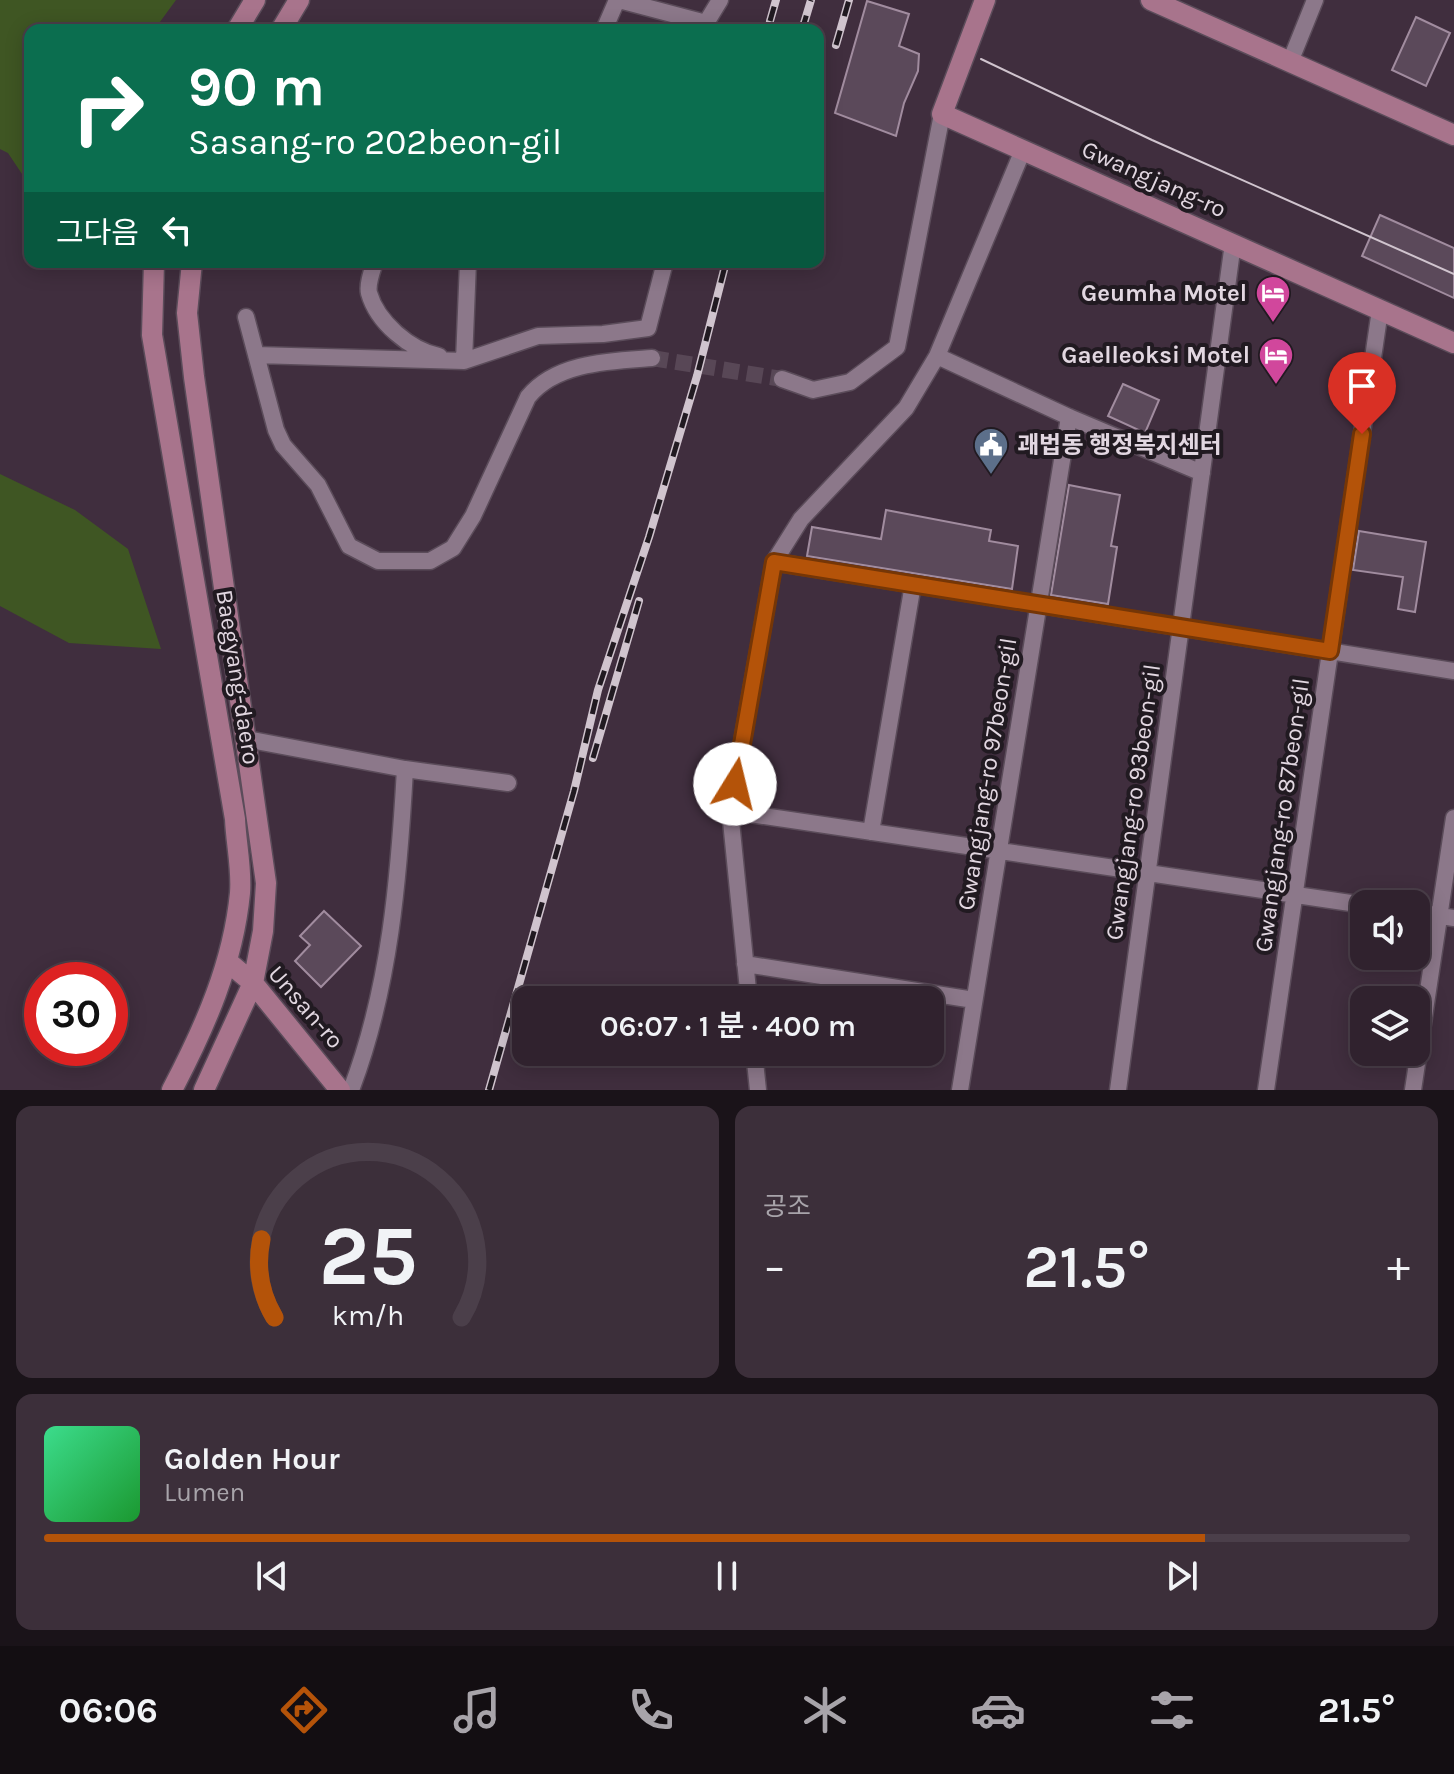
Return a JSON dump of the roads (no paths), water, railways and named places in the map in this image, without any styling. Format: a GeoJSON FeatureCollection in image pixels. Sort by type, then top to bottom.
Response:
{"type":"FeatureCollection","features":[{"type":"Feature","properties":{"kind":"main road"},"geometry":{"type":"LineString","coordinates":[[241,24],[255,0]]}},
{"type":"Feature","properties":{"kind":"main road"},"geometry":{"type":"LineString","coordinates":[[285,24],[299,0]]}},
{"type":"Feature","properties":{"kind":"main road"},"geometry":{"type":"LineString","coordinates":[[942,114],[985,0]]}},
{"type":"Feature","properties":{"kind":"main road"},"geometry":{"type":"LineString","coordinates":[[1151,0],[1454,135]]}},
{"type":"Feature","properties":{"kind":"main road","name":"Gwangjang-ro"},"geometry":{"type":"LineString","coordinates":[[942,114],[1454,343]]}},
{"type":"Feature","properties":{"kind":"main road","name":"Baegyang-daero"},"geometry":{"type":"LineString","coordinates":[[154,268],[152,335],[235,819],[240,890],[228,962],[203,1031],[172,1090]]}},
{"type":"Feature","properties":{"kind":"main road","name":"Baegyang-daero"},"geometry":{"type":"LineString","coordinates":[[191,268],[187,313],[194,377],[216,521],[230,649],[266,883],[263,931],[253,983],[204,1090]]}},
{"type":"Feature","properties":{"kind":"main road","name":"Unsan-ro"},"geometry":{"type":"LineString","coordinates":[[228,962],[253,983],[340,1090]]}},
{"type":"Feature","properties":{"kind":"street"},"geometry":{"type":"LineString","coordinates":[[607,24],[618,0],[706,23],[720,0]]}},
{"type":"Feature","properties":{"kind":"street"},"geometry":{"type":"LineString","coordinates":[[1290,62],[1315,0]]}},
{"type":"Feature","properties":{"kind":"street"},"geometry":{"type":"LineString","coordinates":[[782,379],[813,390],[850,382],[897,347],[942,114]]}},
{"type":"Feature","properties":{"kind":"street"},"geometry":{"type":"LineString","coordinates":[[747,986],[730,811],[774,562],[801,519],[906,408],[937,356],[1023,150]]}},
{"type":"Feature","properties":{"kind":"street","name":"Gwangjang-ro 93beon-gil"},"geometry":{"type":"LineString","coordinates":[[1118,1090],[1233,243]]}},
{"type":"Feature","properties":{"kind":"street"},"geometry":{"type":"LineString","coordinates":[[374,268],[368,291],[380,317],[405,339],[430,354],[464,361]]}},
{"type":"Feature","properties":{"kind":"street"},"geometry":{"type":"LineString","coordinates":[[464,361],[468,268]]}},
{"type":"Feature","properties":{"kind":"street"},"geometry":{"type":"LineString","coordinates":[[256,355],[464,361],[538,336],[603,334],[648,328],[663,268]]}},
{"type":"Feature","properties":{"kind":"street","name":"Gwangjang-ro 87beon-gil"},"geometry":{"type":"LineString","coordinates":[[1266,1090],[1380,310]]}},
{"type":"Feature","properties":{"kind":"street"},"geometry":{"type":"LineString","coordinates":[[246,317],[283,445],[318,485],[349,546],[378,561],[430,561],[453,548],[473,516],[528,397],[538,384],[589,365],[652,358]]}},
{"type":"Feature","properties":{"kind":"street"},"geometry":{"type":"LineString","coordinates":[[937,356],[1069,417],[1202,473]]}},
{"type":"Feature","properties":{"kind":"street","name":"Gwangjang-ro 97beon-gil"},"geometry":{"type":"LineString","coordinates":[[960,1090],[1069,417]]}},
{"type":"Feature","properties":{"kind":"street"},"geometry":{"type":"LineString","coordinates":[[774,562],[1454,671]]}},
{"type":"Feature","properties":{"kind":"street"},"geometry":{"type":"LineString","coordinates":[[871,832],[913,584]]}},
{"type":"Feature","properties":{"kind":"street"},"geometry":{"type":"LineString","coordinates":[[246,739],[405,769],[508,783]]}},
{"type":"Feature","properties":{"kind":"street"},"geometry":{"type":"LineString","coordinates":[[351,1090],[371,1039],[379,1006],[401,844],[405,769]]}},
{"type":"Feature","properties":{"kind":"street"},"geometry":{"type":"LineString","coordinates":[[730,811],[1350,903]]}},
{"type":"Feature","properties":{"kind":"street"},"geometry":{"type":"LineString","coordinates":[[1413,1090],[1447,917],[1454,818]]}},
{"type":"Feature","properties":{"kind":"street"},"geometry":{"type":"LineString","coordinates":[[745,964],[974,1000]]}},
{"type":"Feature","properties":{"kind":"street"},"geometry":{"type":"LineString","coordinates":[[755,1066],[758,1090]]}},
{"type":"Feature","properties":{"kind":"tunnel"},"geometry":{"type":"LineString","coordinates":[[652,358],[782,379]]}},
{"type":"Feature","properties":{"kind":"tram line"},"geometry":{"type":"LineString","coordinates":[[981,59],[1152,140],[1454,274]]}},
{"type":"Feature","properties":{"kind":"railway"},"geometry":{"type":"LineString","coordinates":[[770,21],[776,0]]}},
{"type":"Feature","properties":{"kind":"railway"},"geometry":{"type":"LineString","coordinates":[[804,24],[811,0]]}},
{"type":"Feature","properties":{"kind":"railway"},"geometry":{"type":"LineString","coordinates":[[836,45],[849,0]]}},
{"type":"Feature","properties":{"kind":"railway"},"geometry":{"type":"LineString","coordinates":[[489,1090],[574,791],[598,690],[649,537],[697,376],[724,268]]}},
{"type":"Feature","properties":{"kind":"railway"},"geometry":{"type":"LineString","coordinates":[[593,758],[639,601]]}},
{"type":"Feature","properties":{"kind":"place","name":"Geumha Motel"},"geometry":{"type":"Point","coordinates":[1273,324]}},
{"type":"Feature","properties":{"kind":"place","name":"Gaelleoksi Motel"},"geometry":{"type":"Point","coordinates":[1276,386]}},
{"type":"Feature","properties":{"kind":"place","name":"괘법동 행정복지센터"},"geometry":{"type":"Point","coordinates":[991,476]}}]}
